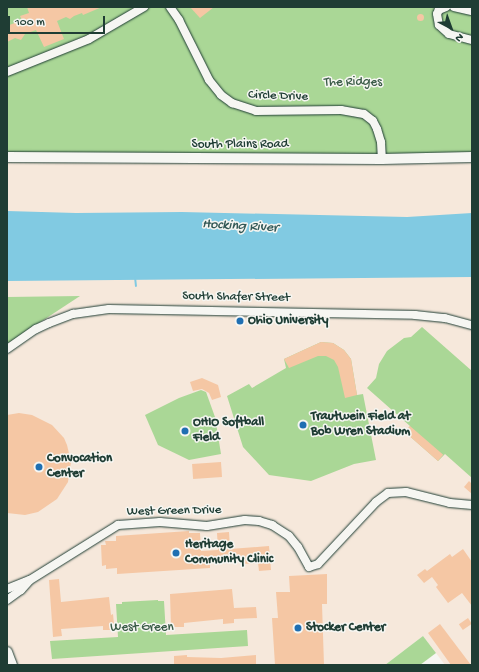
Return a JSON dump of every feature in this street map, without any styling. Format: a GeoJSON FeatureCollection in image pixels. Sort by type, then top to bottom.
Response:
{"type":"FeatureCollection","features":[{"type":"Feature","properties":{"kind":"main road","name":"South Plains Road"},"geometry":{"type":"LineString","coordinates":[[7,158],[382,159],[472,157]]}},
{"type":"Feature","properties":{"kind":"main road"},"geometry":{"type":"LineString","coordinates":[[8,654],[12,665]]}},
{"type":"Feature","properties":{"kind":"street"},"geometry":{"type":"LineString","coordinates":[[7,72],[90,40],[144,7]]}},
{"type":"Feature","properties":{"kind":"street","name":"Circle Drive"},"geometry":{"type":"LineString","coordinates":[[170,7],[179,20],[209,80],[221,95],[232,103],[256,111],[341,110],[364,114],[373,121],[377,129],[381,142],[382,159]]}},
{"type":"Feature","properties":{"kind":"street"},"geometry":{"type":"LineString","coordinates":[[446,7],[439,10],[437,14],[439,25],[449,34],[472,40]]}},
{"type":"Feature","properties":{"kind":"street"},"geometry":{"type":"LineString","coordinates":[[454,7],[472,11]]}},
{"type":"Feature","properties":{"kind":"street","name":"South Shafer Street"},"geometry":{"type":"LineString","coordinates":[[7,349],[36,330],[55,321],[88,311],[109,309],[415,315],[446,318],[472,325]]}},
{"type":"Feature","properties":{"kind":"street","name":"West Green Drive"},"geometry":{"type":"LineString","coordinates":[[7,590],[30,580],[118,524],[160,522],[206,526],[245,520],[259,521],[279,529],[289,536],[298,547],[308,567],[318,564],[376,502],[388,493],[406,492],[450,504],[472,505]]}},
{"type":"Feature","properties":{"kind":"street","name":"West Green Drive"},"geometry":{"type":"LineString","coordinates":[[7,600],[21,590],[30,580]]}},
{"type":"Feature","properties":{"kind":"shaded area","name":"Ohio University"},"geometry":{"type":"Polygon","coordinates":[[[7,7],[472,7],[472,665],[445,665],[423,636],[385,665],[7,665],[7,7]]]}},
{"type":"Feature","properties":{"kind":"green space","name":"The Ridges"},"geometry":{"type":"Polygon","coordinates":[[[7,7],[472,7],[472,157],[7,157],[7,7]]]}},
{"type":"Feature","properties":{"kind":"green space"},"geometry":{"type":"Polygon","coordinates":[[[80,296],[7,344],[7,297],[80,296]]]}},
{"type":"Feature","properties":{"kind":"green space"},"geometry":{"type":"Polygon","coordinates":[[[422,327],[472,371],[472,478],[445,454],[438,461],[405,432],[410,426],[367,388],[376,378],[379,364],[387,351],[404,338],[411,337],[422,327]]]}},
{"type":"Feature","properties":{"kind":"green space","name":"Trautwein Field at Bob Wren Stadium"},"geometry":{"type":"Polygon","coordinates":[[[321,342],[333,343],[344,350],[351,359],[357,395],[363,394],[376,460],[354,464],[311,481],[269,475],[243,447],[227,396],[249,384],[252,388],[286,368],[284,359],[321,342]]]}},
{"type":"Feature","properties":{"kind":"green space","name":"OHIO Softball Field"},"geometry":{"type":"Polygon","coordinates":[[[201,390],[206,392],[215,417],[221,454],[189,460],[158,445],[145,415],[179,398],[201,390]]]}},
{"type":"Feature","properties":{"kind":"green space","name":"West Green"},"geometry":{"type":"Polygon","coordinates":[[[164,601],[166,635],[247,630],[248,646],[52,659],[50,641],[118,637],[116,604],[122,604],[122,602],[164,601]]]}},
{"type":"Feature","properties":{"kind":"green space"},"geometry":{"type":"Polygon","coordinates":[[[423,636],[436,653],[420,665],[385,665],[423,636]]]}},
{"type":"Feature","properties":{"kind":"water","name":"Hocking River"},"geometry":{"type":"Polygon","coordinates":[[[7,211],[76,213],[182,212],[407,217],[472,213],[472,277],[7,281],[7,211]]]}},
{"type":"Feature","properties":{"kind":"building"},"geometry":{"type":"Polygon","coordinates":[[[27,7],[102,7],[83,15],[82,13],[70,19],[66,17],[57,21],[64,39],[44,47],[36,30],[25,34],[21,40],[15,38],[7,42],[7,26],[22,20],[20,16],[29,13],[27,7]]]}},
{"type":"Feature","properties":{"kind":"building"},"geometry":{"type":"Polygon","coordinates":[[[190,7],[214,7],[200,18],[190,7]]]}},
{"type":"Feature","properties":{"kind":"building"},"geometry":{"type":"Polygon","coordinates":[[[420,13],[423,14],[423,20],[420,21],[417,20],[416,17],[417,14],[420,13]]]}},
{"type":"Feature","properties":{"kind":"building"},"geometry":{"type":"Polygon","coordinates":[[[321,342],[333,343],[344,350],[351,359],[357,395],[345,398],[338,367],[334,360],[326,356],[318,356],[289,368],[284,359],[321,342]]]}},
{"type":"Feature","properties":{"kind":"building"},"geometry":{"type":"Polygon","coordinates":[[[202,378],[218,385],[221,397],[212,400],[209,393],[202,389],[193,391],[190,382],[202,378]]]}},
{"type":"Feature","properties":{"kind":"building","name":"Convocation Center"},"geometry":{"type":"Polygon","coordinates":[[[19,413],[32,415],[52,425],[64,438],[71,462],[68,482],[57,499],[38,512],[25,515],[7,513],[7,415],[19,413]]]}},
{"type":"Feature","properties":{"kind":"building"},"geometry":{"type":"Polygon","coordinates":[[[410,426],[443,455],[438,461],[405,432],[410,426]]]}},
{"type":"Feature","properties":{"kind":"building"},"geometry":{"type":"Polygon","coordinates":[[[221,462],[222,477],[193,479],[192,464],[221,462]]]}},
{"type":"Feature","properties":{"kind":"building"},"geometry":{"type":"Polygon","coordinates":[[[469,481],[472,484],[472,494],[464,487],[469,481]]]}},
{"type":"Feature","properties":{"kind":"building"},"geometry":{"type":"Polygon","coordinates":[[[189,531],[189,533],[200,533],[201,551],[218,550],[217,533],[229,532],[230,549],[269,546],[271,570],[259,571],[258,563],[242,564],[242,561],[210,563],[210,568],[117,574],[117,568],[106,569],[106,565],[102,566],[101,545],[106,545],[105,541],[116,541],[116,536],[189,531]]]}},
{"type":"Feature","properties":{"kind":"building"},"geometry":{"type":"Polygon","coordinates":[[[463,549],[472,562],[472,606],[462,593],[448,603],[436,587],[438,585],[432,577],[424,583],[417,575],[425,569],[427,571],[450,554],[452,557],[463,549]]]}},
{"type":"Feature","properties":{"kind":"building","name":"Stocker Center"},"geometry":{"type":"Polygon","coordinates":[[[327,574],[327,604],[322,604],[324,665],[275,665],[272,618],[278,618],[276,592],[290,592],[289,576],[327,574]]]}},
{"type":"Feature","properties":{"kind":"building"},"geometry":{"type":"Polygon","coordinates":[[[59,579],[61,602],[109,597],[111,615],[113,614],[114,624],[111,624],[111,630],[103,630],[103,626],[61,629],[62,636],[53,637],[49,580],[59,579]]]}},
{"type":"Feature","properties":{"kind":"building"},"geometry":{"type":"Polygon","coordinates":[[[232,589],[234,608],[256,607],[257,618],[234,619],[234,623],[223,624],[223,619],[184,623],[184,627],[171,627],[170,594],[232,589]]]}},
{"type":"Feature","properties":{"kind":"building"},"geometry":{"type":"Polygon","coordinates":[[[468,618],[472,624],[463,630],[459,624],[468,618]]]}},
{"type":"Feature","properties":{"kind":"building"},"geometry":{"type":"Polygon","coordinates":[[[440,624],[471,665],[451,665],[428,633],[440,624]]]}},
{"type":"Feature","properties":{"kind":"building"},"geometry":{"type":"Polygon","coordinates":[[[187,655],[187,657],[221,658],[256,655],[256,665],[174,665],[174,656],[187,655]]]}},
{"type":"Feature","properties":{"kind":"waterway"},"geometry":{"type":"LineString","coordinates":[[135,277],[136,286]]}},
{"type":"Feature","properties":{"kind":"place","name":"Ohio University"},"geometry":{"type":"Point","coordinates":[240,321]}},
{"type":"Feature","properties":{"kind":"place","name":"Trautwein Field at Bob Wren Stadium"},"geometry":{"type":"Point","coordinates":[303,425]}},
{"type":"Feature","properties":{"kind":"place","name":"OHIO Softball Field"},"geometry":{"type":"Point","coordinates":[185,431]}},
{"type":"Feature","properties":{"kind":"place","name":"Convocation Center"},"geometry":{"type":"Point","coordinates":[39,467]}},
{"type":"Feature","properties":{"kind":"place","name":"Heritage Community Clinic"},"geometry":{"type":"Point","coordinates":[176,553]}},
{"type":"Feature","properties":{"kind":"place","name":"Stocker Center"},"geometry":{"type":"Point","coordinates":[298,628]}}]}
